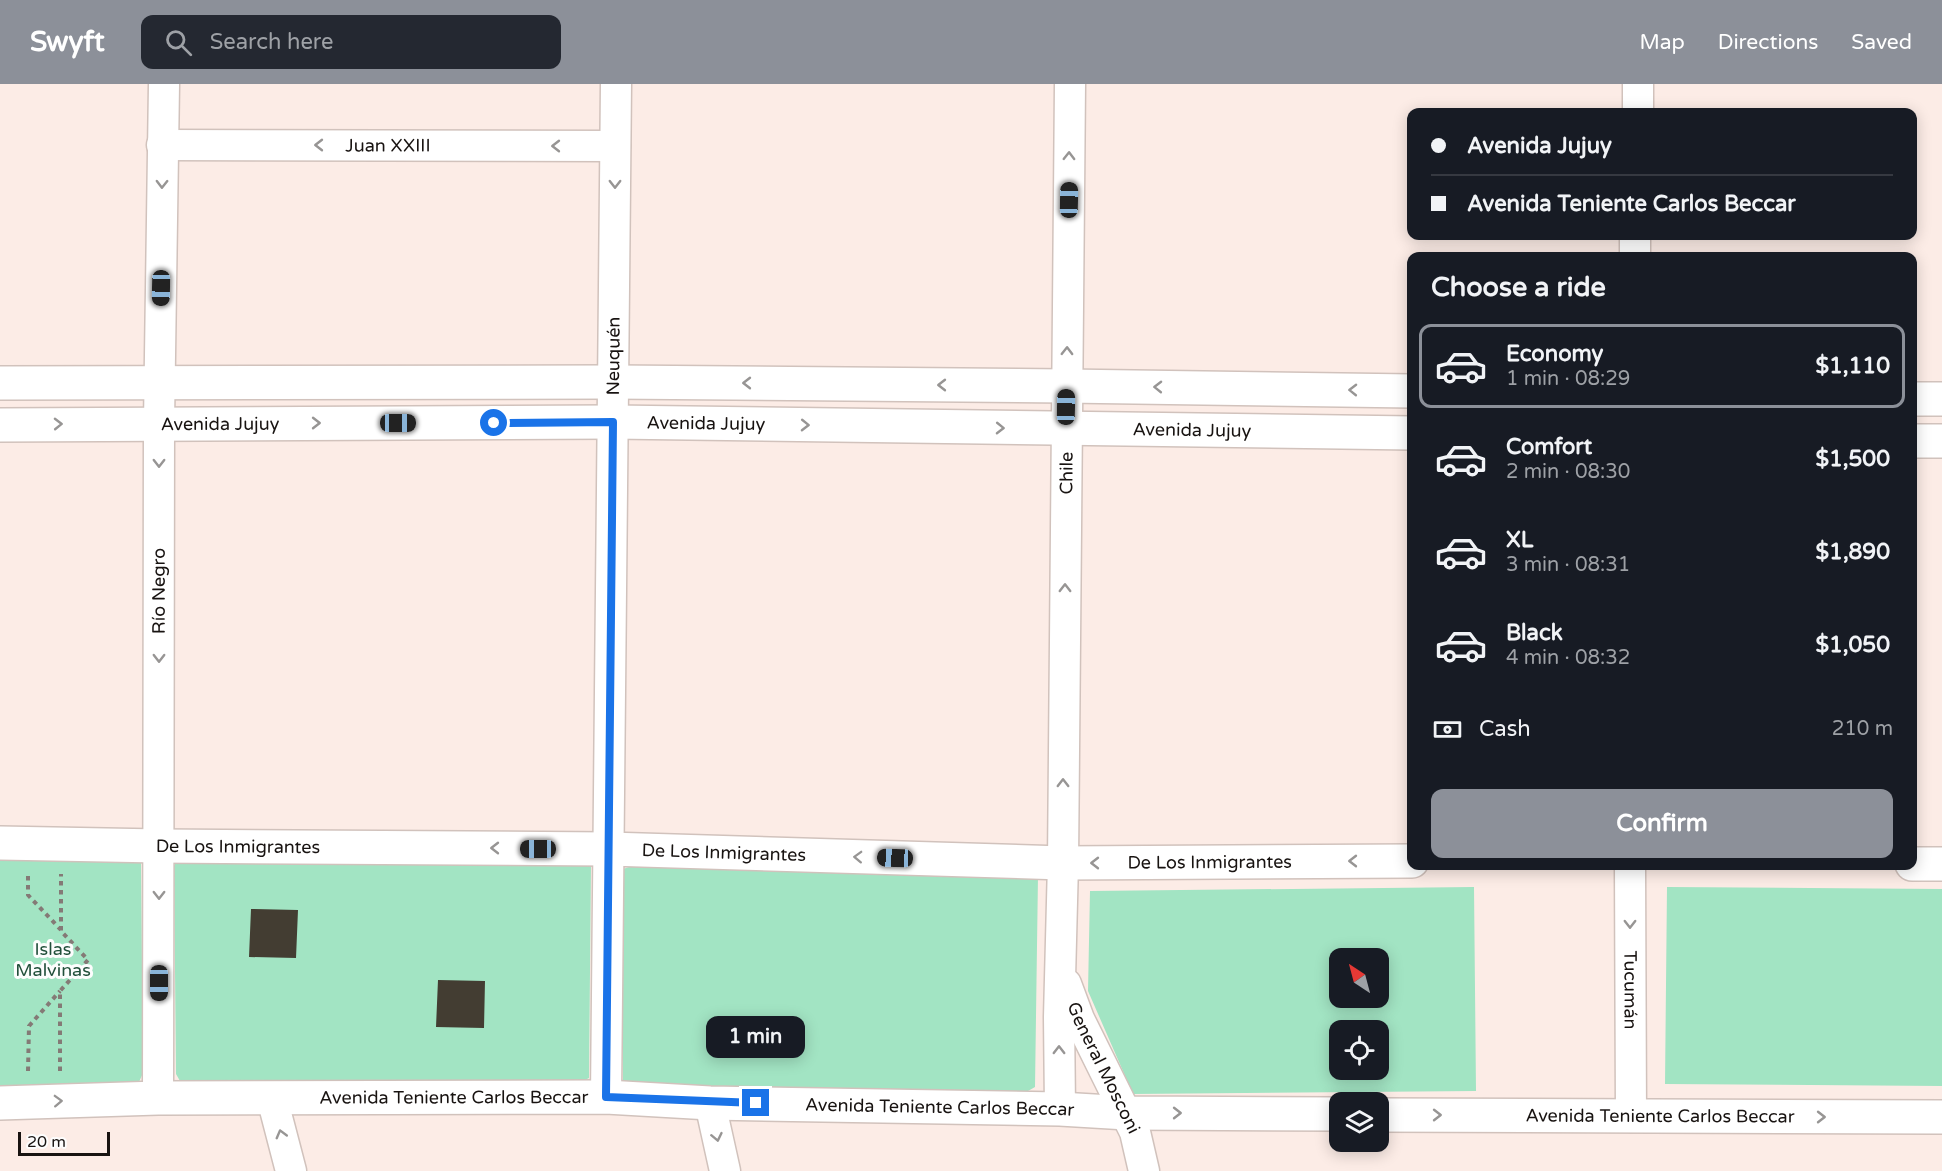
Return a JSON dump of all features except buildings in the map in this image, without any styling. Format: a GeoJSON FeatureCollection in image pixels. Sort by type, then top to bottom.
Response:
{"type":"FeatureCollection","features":[{"type":"Feature","properties":{"kind":"main road"},"geometry":{"type":"LineString","coordinates":[[0,383],[613,382],[1407,391]]}},
{"type":"Feature","properties":{"kind":"main road"},"geometry":{"type":"LineString","coordinates":[[1917,399],[1942,399]]}},
{"type":"Feature","properties":{"kind":"main road","name":"Avenida Jujuy"},"geometry":{"type":"LineString","coordinates":[[0,425],[613,422],[1407,432]]}},
{"type":"Feature","properties":{"kind":"main road"},"geometry":{"type":"LineString","coordinates":[[1917,441],[1942,441]]}},
{"type":"Feature","properties":{"kind":"main road","name":"De Los Inmigrantes"},"geometry":{"type":"LineString","coordinates":[[0,843],[609,849],[1063,863],[1407,861]]}},
{"type":"Feature","properties":{"kind":"main road"},"geometry":{"type":"LineString","coordinates":[[1917,864],[1942,864]]}},
{"type":"Feature","properties":{"kind":"main road","name":"Avenida Teniente Carlos Beccar"},"geometry":{"type":"LineString","coordinates":[[0,1103],[158,1098],[606,1097],[710,1102],[1060,1109],[1126,1113],[1329,1114]]}},
{"type":"Feature","properties":{"kind":"main road","name":"Avenida Teniente Carlos Beccar"},"geometry":{"type":"LineString","coordinates":[[1389,1115],[1942,1117]]}},
{"type":"Feature","properties":{"kind":"street","name":"Río Negro"},"geometry":{"type":"LineString","coordinates":[[158,1098],[159,423],[164,84]]}},
{"type":"Feature","properties":{"kind":"street","name":"Neuquén"},"geometry":{"type":"LineString","coordinates":[[606,1097],[616,84]]}},
{"type":"Feature","properties":{"kind":"street","name":"Chile"},"geometry":{"type":"LineString","coordinates":[[1063,863],[1070,84]]}},
{"type":"Feature","properties":{"kind":"street"},"geometry":{"type":"LineString","coordinates":[[1638,84],[1638,108]]}},
{"type":"Feature","properties":{"kind":"street","name":"Juan XXIII"},"geometry":{"type":"LineString","coordinates":[[162,145],[615,146]]}},
{"type":"Feature","properties":{"kind":"street","name":"General Mosconi"},"geometry":{"type":"LineString","coordinates":[[1060,1109],[1063,863]]}},
{"type":"Feature","properties":{"kind":"street","name":"Tucumán"},"geometry":{"type":"LineString","coordinates":[[1630,870],[1631,1117]]}},
{"type":"Feature","properties":{"kind":"street","name":"General Mosconi"},"geometry":{"type":"LineString","coordinates":[[1060,963],[1078,1019],[1135,1132],[1144,1171]]}},
{"type":"Feature","properties":{"kind":"street"},"geometry":{"type":"LineString","coordinates":[[272,1098],[291,1171]]}},
{"type":"Feature","properties":{"kind":"street"},"geometry":{"type":"LineString","coordinates":[[710,1102],[725,1171]]}},
{"type":"Feature","properties":{"kind":"path"},"geometry":{"type":"LineString","coordinates":[[61,931],[60,865],[65,844]]}},
{"type":"Feature","properties":{"kind":"path"},"geometry":{"type":"LineString","coordinates":[[19,1075],[28,1075],[29,1026],[88,960],[28,895],[28,875]]}},
{"type":"Feature","properties":{"kind":"path"},"geometry":{"type":"LineString","coordinates":[[60,991],[60,1075]]}},
{"type":"Feature","properties":{"kind":"green space","name":"Islas Malvinas"},"geometry":{"type":"Polygon","coordinates":[[[0,854],[139,860],[141,862],[143,1073],[135,1085],[0,1086],[0,854]]]}},
{"type":"Feature","properties":{"kind":"green space"},"geometry":{"type":"Polygon","coordinates":[[[177,860],[591,865],[589,1078],[581,1082],[180,1081],[176,1074],[174,866],[177,860]]]}},
{"type":"Feature","properties":{"kind":"green space"},"geometry":{"type":"Polygon","coordinates":[[[629,867],[1034,870],[1038,876],[1035,1087],[1028,1091],[629,1090],[623,1083],[621,875],[623,869],[629,867]]]}},
{"type":"Feature","properties":{"kind":"green space"},"geometry":{"type":"Polygon","coordinates":[[[1474,887],[1476,1091],[1133,1094],[1088,991],[1090,891],[1474,887]]]}},
{"type":"Feature","properties":{"kind":"green space"},"geometry":{"type":"Polygon","coordinates":[[[1667,887],[1942,889],[1942,1086],[1665,1084],[1667,887]]]}},
{"type":"Feature","properties":{"kind":"route"},"geometry":{"type":"LineString","coordinates":[[494,423],[613,422],[606,1097],[756,1103]]}}]}
